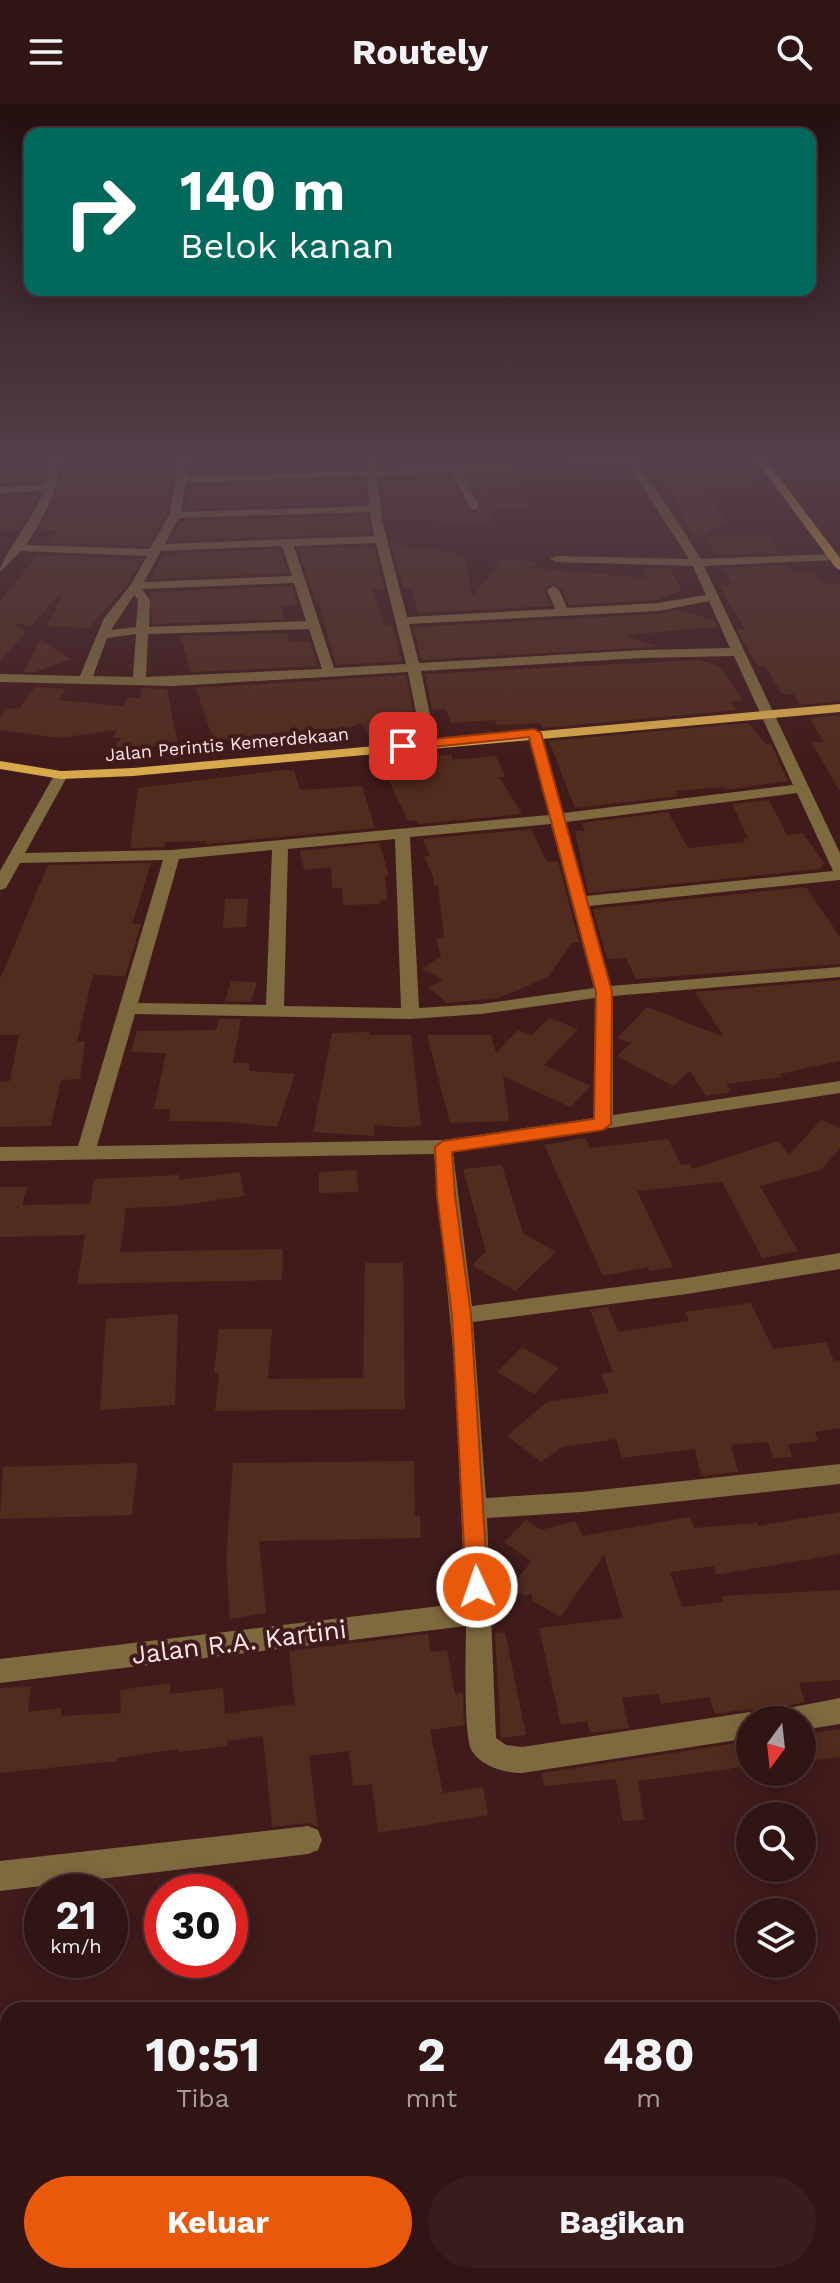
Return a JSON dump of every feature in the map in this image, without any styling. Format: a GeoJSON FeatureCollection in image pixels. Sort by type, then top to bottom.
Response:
{"type":"FeatureCollection","features":[{"type":"Feature","properties":{"kind":"main road","name":"Jalan Perintis Kemerdekaan"},"geometry":{"type":"LineString","coordinates":[[0,765],[61,775],[133,772],[534,733],[840,708]]}},
{"type":"Feature","properties":{"kind":"street"},"geometry":{"type":"LineString","coordinates":[[84,681],[126,595],[136,587],[153,557]]}},
{"type":"Feature","properties":{"kind":"street"},"geometry":{"type":"LineString","coordinates":[[291,557],[329,672]]}},
{"type":"Feature","properties":{"kind":"street"},"geometry":{"type":"LineString","coordinates":[[386,557],[429,744]]}},
{"type":"Feature","properties":{"kind":"street"},"geometry":{"type":"LineString","coordinates":[[578,902],[840,872],[804,788],[693,557]]}},
{"type":"Feature","properties":{"kind":"street"},"geometry":{"type":"LineString","coordinates":[[556,559],[697,563],[837,562]]}},
{"type":"Feature","properties":{"kind":"street"},"geometry":{"type":"LineString","coordinates":[[136,587],[298,579]]}},
{"type":"Feature","properties":{"kind":"street"},"geometry":{"type":"LineString","coordinates":[[136,587],[144,600],[139,682]]}},
{"type":"Feature","properties":{"kind":"street"},"geometry":{"type":"LineString","coordinates":[[553,590],[563,612]]}},
{"type":"Feature","properties":{"kind":"street"},"geometry":{"type":"LineString","coordinates":[[400,621],[658,607],[712,597]]}},
{"type":"Feature","properties":{"kind":"street"},"geometry":{"type":"LineString","coordinates":[[104,635],[312,625]]}},
{"type":"Feature","properties":{"kind":"street"},"geometry":{"type":"LineString","coordinates":[[0,678],[139,682],[642,654],[739,652]]}},
{"type":"Feature","properties":{"kind":"street"},"geometry":{"type":"LineString","coordinates":[[534,733],[604,992],[603,1124]]}},
{"type":"Feature","properties":{"kind":"street"},"geometry":{"type":"LineString","coordinates":[[0,885],[61,775]]}},
{"type":"Feature","properties":{"kind":"street"},"geometry":{"type":"LineString","coordinates":[[14,858],[172,855],[555,819],[804,788]]}},
{"type":"Feature","properties":{"kind":"street"},"geometry":{"type":"LineString","coordinates":[[402,832],[410,1014]]}},
{"type":"Feature","properties":{"kind":"street"},"geometry":{"type":"LineString","coordinates":[[275,1011],[280,844]]}},
{"type":"Feature","properties":{"kind":"street"},"geometry":{"type":"LineString","coordinates":[[86,1152],[172,855]]}},
{"type":"Feature","properties":{"kind":"street"},"geometry":{"type":"LineString","coordinates":[[127,1008],[410,1014],[481,1009],[604,992],[840,972]]}},
{"type":"Feature","properties":{"kind":"street"},"geometry":{"type":"LineString","coordinates":[[0,1154],[443,1147],[840,1087]]}},
{"type":"Feature","properties":{"kind":"street"},"geometry":{"type":"LineString","coordinates":[[443,1147],[446,1196],[462,1315],[482,1743],[494,1755],[505,1760],[736,1727]]}},
{"type":"Feature","properties":{"kind":"street"},"geometry":{"type":"LineString","coordinates":[[462,1315],[687,1286],[840,1261]]}},
{"type":"Feature","properties":{"kind":"street"},"geometry":{"type":"LineString","coordinates":[[472,1509],[581,1502],[840,1474]]}},
{"type":"Feature","properties":{"kind":"street","name":"Jalan R.A. Kartini"},"geometry":{"type":"LineString","coordinates":[[0,1671],[478,1613]]}},
{"type":"Feature","properties":{"kind":"street"},"geometry":{"type":"LineString","coordinates":[[816,1715],[840,1711]]}},
{"type":"Feature","properties":{"kind":"street"},"geometry":{"type":"LineString","coordinates":[[0,1876],[308,1840]]}},
{"type":"Feature","properties":{"kind":"building"},"geometry":{"type":"Polygon","coordinates":[[[36,557],[142,559],[128,584],[88,628],[47,626],[62,596],[60,594],[32,625],[14,624],[26,632],[0,661],[0,602],[36,557]]]}},
{"type":"Feature","properties":{"kind":"building"},"geometry":{"type":"Polygon","coordinates":[[[162,557],[283,557],[288,573],[151,579],[162,557]]]}},
{"type":"Feature","properties":{"kind":"building"},"geometry":{"type":"Polygon","coordinates":[[[301,557],[376,557],[384,589],[373,589],[384,626],[393,625],[402,661],[336,665],[319,604],[316,604],[301,557]]]}},
{"type":"Feature","properties":{"kind":"building"},"geometry":{"type":"Polygon","coordinates":[[[394,557],[464,557],[472,598],[501,559],[537,562],[533,568],[647,578],[642,569],[669,568],[682,590],[658,600],[569,605],[562,589],[551,584],[544,589],[551,606],[418,613],[411,588],[403,588],[394,557]]]}},
{"type":"Feature","properties":{"kind":"building"},"geometry":{"type":"Polygon","coordinates":[[[786,565],[794,572],[814,573],[823,585],[840,584],[840,701],[800,705],[793,694],[782,694],[765,666],[758,666],[742,640],[736,628],[745,630],[719,585],[733,585],[723,568],[786,565]]]}},
{"type":"Feature","properties":{"kind":"building"},"geometry":{"type":"Polygon","coordinates":[[[292,586],[298,605],[281,606],[284,619],[152,624],[150,592],[292,586]]]}},
{"type":"Feature","properties":{"kind":"building"},"geometry":{"type":"Polygon","coordinates":[[[679,610],[715,621],[717,627],[623,635],[658,647],[421,660],[413,627],[658,614],[679,610]]]}},
{"type":"Feature","properties":{"kind":"building"},"geometry":{"type":"Polygon","coordinates":[[[287,633],[289,642],[310,641],[318,666],[191,672],[180,636],[287,633]]]}},
{"type":"Feature","properties":{"kind":"building"},"geometry":{"type":"Polygon","coordinates":[[[40,640],[71,659],[35,672],[24,672],[40,640]]]}},
{"type":"Feature","properties":{"kind":"building"},"geometry":{"type":"Polygon","coordinates":[[[699,660],[719,666],[743,701],[729,702],[737,710],[543,728],[541,723],[497,725],[495,720],[451,723],[446,709],[432,710],[425,674],[699,660]]]}},
{"type":"Feature","properties":{"kind":"building"},"geometry":{"type":"Polygon","coordinates":[[[406,675],[413,711],[400,712],[415,740],[372,743],[362,723],[334,733],[333,729],[312,729],[213,740],[196,688],[406,675]]]}},
{"type":"Feature","properties":{"kind":"building"},"geometry":{"type":"Polygon","coordinates":[[[35,687],[66,689],[58,700],[123,706],[127,698],[141,698],[141,688],[167,689],[178,744],[112,751],[121,738],[113,738],[117,730],[59,738],[0,730],[5,709],[20,708],[35,687]]]}},
{"type":"Feature","properties":{"kind":"building"},"geometry":{"type":"Polygon","coordinates":[[[840,715],[840,791],[811,742],[824,742],[809,718],[840,715]]]}},
{"type":"Feature","properties":{"kind":"building"},"geometry":{"type":"Polygon","coordinates":[[[748,723],[766,744],[771,744],[788,781],[725,790],[724,787],[675,791],[678,796],[575,808],[549,741],[748,723]]]}},
{"type":"Feature","properties":{"kind":"building"},"geometry":{"type":"Polygon","coordinates":[[[422,753],[424,757],[451,755],[452,760],[496,756],[505,777],[499,777],[522,814],[418,824],[416,820],[408,821],[378,757],[422,753]]]}},
{"type":"Feature","properties":{"kind":"building"},"geometry":{"type":"Polygon","coordinates":[[[294,771],[300,790],[362,786],[375,828],[206,844],[206,841],[165,842],[164,847],[130,848],[138,788],[294,771]]]}},
{"type":"Feature","properties":{"kind":"building"},"geometry":{"type":"Polygon","coordinates":[[[769,800],[787,835],[803,833],[824,863],[819,869],[588,893],[575,831],[585,831],[581,823],[668,812],[688,848],[746,842],[743,839],[748,838],[732,804],[769,800]]]}},
{"type":"Feature","properties":{"kind":"building"},"geometry":{"type":"Polygon","coordinates":[[[531,829],[547,862],[558,861],[579,942],[572,943],[548,977],[499,998],[447,1003],[428,987],[444,980],[422,969],[441,956],[436,938],[444,938],[438,886],[434,886],[424,857],[430,856],[423,839],[531,829]]]}},
{"type":"Feature","properties":{"kind":"building"},"geometry":{"type":"Polygon","coordinates":[[[379,843],[389,875],[385,876],[387,900],[380,901],[381,904],[343,905],[342,888],[332,888],[331,867],[304,870],[300,851],[379,843]]]}},
{"type":"Feature","properties":{"kind":"building"},"geometry":{"type":"Polygon","coordinates":[[[151,863],[132,924],[141,924],[125,976],[93,975],[77,1041],[85,1041],[80,1079],[61,1080],[51,1126],[0,1127],[0,1082],[10,1081],[19,1035],[0,1035],[0,979],[48,865],[151,863]]]}},
{"type":"Feature","properties":{"kind":"building"},"geometry":{"type":"Polygon","coordinates":[[[806,887],[840,937],[840,964],[636,979],[626,958],[607,959],[593,909],[806,887]]]}},
{"type":"Feature","properties":{"kind":"building"},"geometry":{"type":"Polygon","coordinates":[[[225,899],[248,899],[246,927],[223,928],[225,899]]]}},
{"type":"Feature","properties":{"kind":"building"},"geometry":{"type":"Polygon","coordinates":[[[840,980],[840,1061],[780,1074],[782,1077],[726,1084],[731,1092],[706,1096],[690,1071],[673,1086],[617,1056],[631,1043],[617,1038],[647,1007],[724,1037],[695,992],[840,980]]]}},
{"type":"Feature","properties":{"kind":"building"},"geometry":{"type":"Polygon","coordinates":[[[231,981],[257,982],[251,1002],[225,1001],[231,981]]]}},
{"type":"Feature","properties":{"kind":"building"},"geometry":{"type":"Polygon","coordinates":[[[549,1018],[578,1029],[544,1065],[591,1086],[570,1107],[503,1076],[509,1121],[450,1123],[427,1035],[491,1035],[496,1053],[518,1030],[532,1035],[549,1018]]]}},
{"type":"Feature","properties":{"kind":"building"},"geometry":{"type":"Polygon","coordinates":[[[219,1019],[241,1019],[233,1063],[250,1063],[249,1071],[295,1074],[277,1127],[169,1121],[171,1109],[154,1109],[166,1053],[131,1052],[137,1031],[216,1030],[219,1019]]]}},
{"type":"Feature","properties":{"kind":"building"},"geometry":{"type":"Polygon","coordinates":[[[369,1032],[369,1035],[411,1035],[421,1125],[412,1128],[375,1125],[374,1136],[313,1132],[332,1033],[369,1032]]]}},
{"type":"Feature","properties":{"kind":"building"},"geometry":{"type":"Polygon","coordinates":[[[821,1120],[840,1128],[840,1148],[821,1170],[760,1186],[798,1251],[762,1258],[722,1182],[637,1191],[673,1267],[650,1271],[648,1267],[603,1276],[544,1145],[585,1138],[590,1148],[668,1139],[681,1165],[690,1164],[692,1169],[778,1141],[789,1155],[821,1120]]]}},
{"type":"Feature","properties":{"kind":"building"},"geometry":{"type":"Polygon","coordinates":[[[502,1165],[523,1233],[556,1252],[515,1291],[472,1265],[486,1252],[463,1169],[502,1165]]]}},
{"type":"Feature","properties":{"kind":"building"},"geometry":{"type":"Polygon","coordinates":[[[357,1170],[358,1192],[319,1193],[319,1172],[357,1170]]]}},
{"type":"Feature","properties":{"kind":"building"},"geometry":{"type":"Polygon","coordinates":[[[240,1172],[244,1196],[177,1206],[126,1208],[120,1252],[283,1249],[282,1280],[77,1284],[85,1235],[0,1237],[0,1187],[27,1187],[22,1205],[90,1204],[94,1179],[179,1175],[179,1180],[240,1172]]]}},
{"type":"Feature","properties":{"kind":"building"},"geometry":{"type":"Polygon","coordinates":[[[365,1263],[403,1263],[405,1409],[215,1411],[219,1373],[214,1373],[219,1329],[272,1329],[268,1379],[363,1378],[365,1263]]]}},
{"type":"Feature","properties":{"kind":"building"},"geometry":{"type":"Polygon","coordinates":[[[751,1303],[773,1349],[826,1342],[834,1361],[840,1360],[840,1428],[815,1432],[818,1441],[788,1444],[792,1457],[773,1458],[768,1442],[731,1445],[738,1472],[701,1476],[695,1449],[622,1458],[616,1439],[562,1447],[541,1462],[507,1436],[547,1402],[609,1393],[601,1374],[613,1372],[590,1310],[608,1307],[618,1332],[689,1321],[685,1312],[751,1303]]]}},
{"type":"Feature","properties":{"kind":"building"},"geometry":{"type":"Polygon","coordinates":[[[178,1314],[175,1405],[100,1410],[106,1319],[178,1314]]]}},
{"type":"Feature","properties":{"kind":"building"},"geometry":{"type":"Polygon","coordinates":[[[522,1347],[559,1368],[534,1394],[497,1372],[522,1347]]]}},
{"type":"Feature","properties":{"kind":"building"},"geometry":{"type":"Polygon","coordinates":[[[414,1461],[415,1516],[420,1516],[421,1538],[259,1541],[266,1613],[230,1619],[226,1560],[233,1463],[414,1461]]]}},
{"type":"Feature","properties":{"kind":"building"},"geometry":{"type":"Polygon","coordinates":[[[138,1463],[132,1515],[0,1519],[3,1467],[138,1463]]]}},
{"type":"Feature","properties":{"kind":"building"},"geometry":{"type":"Polygon","coordinates":[[[840,1512],[840,1554],[716,1575],[714,1566],[670,1572],[682,1607],[723,1602],[722,1596],[840,1590],[840,1680],[799,1683],[805,1702],[788,1706],[736,1706],[736,1711],[715,1714],[709,1697],[661,1704],[658,1694],[622,1698],[629,1728],[590,1733],[587,1721],[561,1725],[539,1628],[623,1618],[604,1555],[560,1617],[533,1601],[531,1594],[524,1596],[511,1588],[531,1561],[504,1542],[526,1520],[541,1530],[575,1521],[583,1536],[690,1517],[694,1528],[757,1523],[758,1526],[840,1512]]]}},
{"type":"Feature","properties":{"kind":"building"},"geometry":{"type":"Polygon","coordinates":[[[505,1632],[526,1735],[501,1738],[495,1633],[505,1632]]]}},
{"type":"Feature","properties":{"kind":"building"},"geometry":{"type":"Polygon","coordinates":[[[428,1634],[431,1652],[447,1650],[455,1694],[463,1693],[464,1725],[430,1730],[443,1793],[483,1787],[488,1815],[378,1833],[372,1784],[353,1786],[349,1751],[309,1756],[318,1827],[308,1823],[272,1827],[263,1736],[227,1741],[227,1746],[179,1752],[179,1749],[117,1758],[117,1761],[0,1773],[0,1688],[31,1686],[28,1712],[61,1708],[61,1716],[121,1713],[120,1690],[170,1683],[170,1694],[223,1688],[225,1714],[295,1704],[289,1651],[428,1634]]]}},
{"type":"Feature","properties":{"kind":"building"},"geometry":{"type":"Polygon","coordinates":[[[840,1729],[840,1757],[816,1760],[816,1733],[840,1729]]]}},
{"type":"Feature","properties":{"kind":"building"},"geometry":{"type":"Polygon","coordinates":[[[736,1743],[736,1768],[638,1781],[644,1820],[623,1821],[616,1779],[544,1786],[542,1773],[736,1743]]]}},
{"type":"Feature","properties":{"kind":"route"},"geometry":{"type":"LineString","coordinates":[[403,746],[534,733],[604,992],[603,1124],[443,1147],[446,1196],[462,1315],[477,1587]]}}]}
